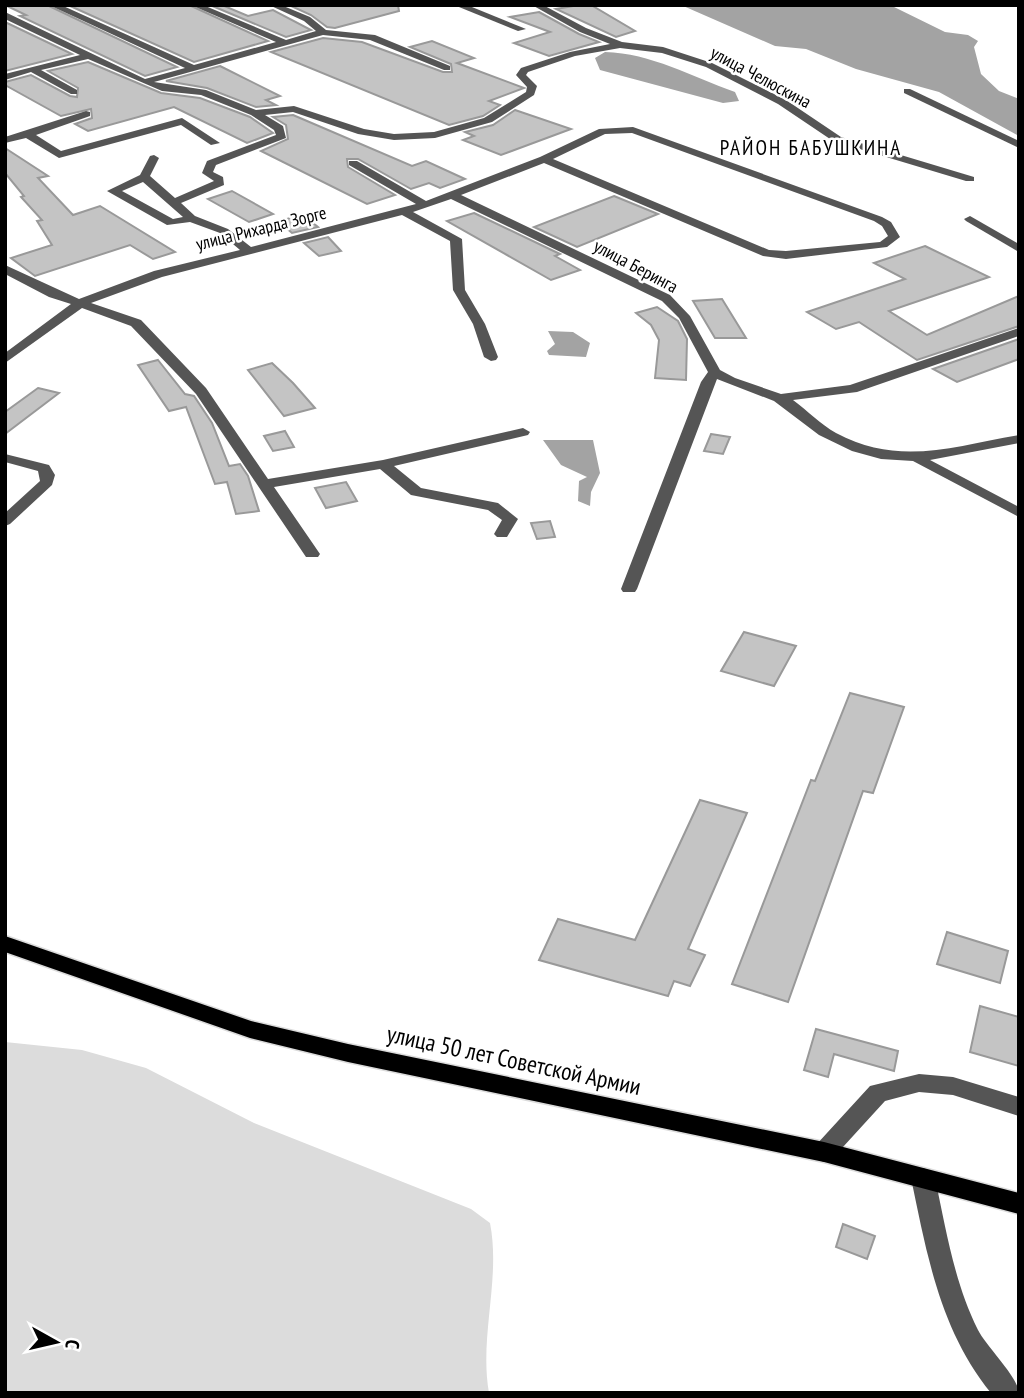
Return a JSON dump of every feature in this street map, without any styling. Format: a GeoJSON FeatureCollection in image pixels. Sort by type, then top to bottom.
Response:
{"type":"FeatureCollection","features":[{"type":"Feature","properties":{"kind":"main road","name":"улица 50 лет Советской Армии"},"geometry":{"type":"LineString","coordinates":[[5,944],[250,1029],[348,1053],[824,1152],[1019,1204]]}},
{"type":"Feature","properties":{"kind":"street"},"geometry":{"type":"LineString","coordinates":[[53,5],[194,68]]}},
{"type":"Feature","properties":{"kind":"street"},"geometry":{"type":"LineString","coordinates":[[195,5],[286,43]]}},
{"type":"Feature","properties":{"kind":"street"},"geometry":{"type":"LineString","coordinates":[[273,5],[307,19],[323,32]]}},
{"type":"Feature","properties":{"kind":"street"},"geometry":{"type":"LineString","coordinates":[[458,5],[521,29]]}},
{"type":"Feature","properties":{"kind":"street"},"geometry":{"type":"LineString","coordinates":[[472,10],[489,5]]}},
{"type":"Feature","properties":{"kind":"street","name":"улица Челюскина"},"geometry":{"type":"LineString","coordinates":[[536,5],[583,30],[620,45],[663,50],[709,65],[782,102],[838,139],[970,179]]}},
{"type":"Feature","properties":{"kind":"street"},"geometry":{"type":"LineString","coordinates":[[7,18],[144,82],[165,89],[203,92],[255,113],[279,128],[282,136],[211,163],[207,173],[219,179],[220,183],[172,203]]}},
{"type":"Feature","properties":{"kind":"street"},"geometry":{"type":"LineString","coordinates":[[144,82],[323,32],[372,37],[447,68]]}},
{"type":"Feature","properties":{"kind":"street"},"geometry":{"type":"LineString","coordinates":[[255,113],[294,109],[374,135],[435,135],[488,120],[525,98],[533,90],[521,75],[524,70],[573,54],[620,45]]}},
{"type":"Feature","properties":{"kind":"street"},"geometry":{"type":"LineString","coordinates":[[5,77],[91,55]]}},
{"type":"Feature","properties":{"kind":"street"},"geometry":{"type":"LineString","coordinates":[[33,69],[74,92]]}},
{"type":"Feature","properties":{"kind":"street"},"geometry":{"type":"LineString","coordinates":[[907,91],[1019,145]]}},
{"type":"Feature","properties":{"kind":"street"},"geometry":{"type":"LineString","coordinates":[[5,140],[86,114]]}},
{"type":"Feature","properties":{"kind":"street"},"geometry":{"type":"LineString","coordinates":[[28,134],[59,155],[182,121],[215,143]]}},
{"type":"Feature","properties":{"kind":"street","name":"улица Рихарда Зорге"},"geometry":{"type":"LineString","coordinates":[[5,359],[81,303],[128,284],[248,250],[404,212],[544,159],[603,131],[633,130],[878,219],[887,224],[894,237],[883,245],[786,255],[767,253],[544,159]]}},
{"type":"Feature","properties":{"kind":"street"},"geometry":{"type":"LineString","coordinates":[[154,159],[144,177],[113,191],[171,223],[191,218]]}},
{"type":"Feature","properties":{"kind":"street"},"geometry":{"type":"LineString","coordinates":[[353,163],[425,205]]}},
{"type":"Feature","properties":{"kind":"street"},"geometry":{"type":"LineString","coordinates":[[144,177],[191,218],[224,231],[248,250]]}},
{"type":"Feature","properties":{"kind":"street","name":"улица Беринга"},"geometry":{"type":"LineString","coordinates":[[452,195],[666,298],[684,316],[715,372]]}},
{"type":"Feature","properties":{"kind":"street"},"geometry":{"type":"LineString","coordinates":[[404,212],[456,239],[459,290],[479,324],[491,358]]}},
{"type":"Feature","properties":{"kind":"street"},"geometry":{"type":"LineString","coordinates":[[970,219],[1019,249]]}},
{"type":"Feature","properties":{"kind":"street"},"geometry":{"type":"LineString","coordinates":[[5,269],[53,294],[136,323],[194,382],[312,554]]}},
{"type":"Feature","properties":{"kind":"street"},"geometry":{"type":"LineString","coordinates":[[780,398],[852,389],[1019,332]]}},
{"type":"Feature","properties":{"kind":"street"},"geometry":{"type":"LineString","coordinates":[[629,589],[708,382],[715,372],[741,387],[780,398],[828,435],[852,447],[880,455],[919,460],[1019,439]]}},
{"type":"Feature","properties":{"kind":"street"},"geometry":{"type":"LineString","coordinates":[[266,484],[383,464],[523,432]]}},
{"type":"Feature","properties":{"kind":"street"},"geometry":{"type":"LineString","coordinates":[[5,458],[44,468],[48,475],[47,482],[5,521]]}},
{"type":"Feature","properties":{"kind":"street"},"geometry":{"type":"LineString","coordinates":[[919,460],[1019,513]]}},
{"type":"Feature","properties":{"kind":"street"},"geometry":{"type":"LineString","coordinates":[[383,464],[416,492],[493,506],[510,519],[502,534]]}},
{"type":"Feature","properties":{"kind":"street"},"geometry":{"type":"LineString","coordinates":[[824,1152],[878,1093],[919,1083],[953,1086],[1019,1107]]}},
{"type":"Feature","properties":{"kind":"street"},"geometry":{"type":"LineString","coordinates":[[923,1178],[951,1300],[964,1335],[988,1371],[1008,1393]]}},
{"type":"Feature","properties":{"kind":"shaded area"},"geometry":{"type":"Polygon","coordinates":[[[681,5],[890,5],[945,32],[968,35],[978,41],[974,47],[981,74],[999,91],[1019,99],[1019,136],[939,92],[856,69],[806,49],[775,46],[681,5]]]}},
{"type":"Feature","properties":{"kind":"shaded area"},"geometry":{"type":"Polygon","coordinates":[[[605,52],[655,61],[735,92],[739,101],[723,103],[600,70],[595,58],[605,52]]]}},
{"type":"Feature","properties":{"kind":"shaded area"},"geometry":{"type":"Polygon","coordinates":[[[548,331],[573,332],[590,343],[586,357],[549,355],[547,351],[555,344],[548,331]]]}},
{"type":"Feature","properties":{"kind":"shaded area"},"geometry":{"type":"Polygon","coordinates":[[[543,440],[593,440],[600,473],[591,492],[590,506],[578,501],[579,481],[587,477],[561,465],[543,440]]]}},
{"type":"Feature","properties":{"kind":"shaded area"},"geometry":{"type":"Polygon","coordinates":[[[5,1042],[82,1050],[146,1068],[254,1123],[471,1209],[490,1223],[493,1244],[486,1351],[489,1393],[5,1393],[5,1042]]]}},
{"type":"Feature","properties":{"kind":"building"},"geometry":{"type":"Polygon","coordinates":[[[5,5],[47,5],[177,67],[145,76],[20,16],[26,15],[5,5]]]}},
{"type":"Feature","properties":{"kind":"building"},"geometry":{"type":"Polygon","coordinates":[[[68,5],[189,5],[268,41],[194,62],[68,5]]]}},
{"type":"Feature","properties":{"kind":"building"},"geometry":{"type":"Polygon","coordinates":[[[210,5],[222,5],[248,16],[273,10],[311,30],[286,37],[210,5]]]}},
{"type":"Feature","properties":{"kind":"building"},"geometry":{"type":"Polygon","coordinates":[[[289,5],[398,5],[399,11],[335,28],[327,27],[311,15],[289,5]]]}},
{"type":"Feature","properties":{"kind":"building"},"geometry":{"type":"Polygon","coordinates":[[[591,5],[635,31],[616,37],[556,9],[591,5]]]}},
{"type":"Feature","properties":{"kind":"building"},"geometry":{"type":"Polygon","coordinates":[[[539,12],[599,42],[549,56],[514,43],[550,32],[510,17],[539,12]]]}},
{"type":"Feature","properties":{"kind":"building"},"geometry":{"type":"Polygon","coordinates":[[[5,22],[72,54],[5,71],[5,22]]]}},
{"type":"Feature","properties":{"kind":"building"},"geometry":{"type":"Polygon","coordinates":[[[323,38],[362,42],[443,72],[452,72],[451,64],[410,47],[432,41],[474,58],[457,63],[524,88],[489,101],[500,105],[483,116],[449,125],[271,52],[323,38]]]}},
{"type":"Feature","properties":{"kind":"building"},"geometry":{"type":"Polygon","coordinates":[[[88,62],[161,93],[200,98],[250,117],[273,133],[247,143],[174,107],[88,131],[75,124],[92,118],[91,109],[61,116],[5,85],[5,82],[31,75],[70,96],[77,97],[78,88],[48,71],[88,62]]]}},
{"type":"Feature","properties":{"kind":"building"},"geometry":{"type":"Polygon","coordinates":[[[220,66],[280,96],[266,100],[276,105],[256,107],[207,88],[166,81],[220,66]]]}},
{"type":"Feature","properties":{"kind":"building"},"geometry":{"type":"Polygon","coordinates":[[[515,110],[571,129],[501,155],[463,140],[474,136],[465,132],[493,125],[515,110]]]}},
{"type":"Feature","properties":{"kind":"building"},"geometry":{"type":"Polygon","coordinates":[[[293,115],[412,166],[426,161],[465,179],[440,188],[429,183],[411,189],[358,159],[347,159],[348,167],[395,195],[367,204],[261,151],[288,139],[286,125],[273,117],[293,115]]]}},
{"type":"Feature","properties":{"kind":"building"},"geometry":{"type":"Polygon","coordinates":[[[5,148],[48,176],[38,178],[73,215],[100,206],[175,252],[153,259],[130,245],[35,276],[11,258],[52,245],[37,221],[42,220],[21,197],[24,196],[5,173],[5,148]]]}},
{"type":"Feature","properties":{"kind":"building"},"geometry":{"type":"Polygon","coordinates":[[[232,191],[273,214],[249,222],[208,199],[232,191]]]}},
{"type":"Feature","properties":{"kind":"building"},"geometry":{"type":"Polygon","coordinates":[[[614,196],[658,214],[577,247],[534,227],[614,196]]]}},
{"type":"Feature","properties":{"kind":"building"},"geometry":{"type":"Polygon","coordinates":[[[474,213],[560,254],[555,256],[580,270],[551,280],[447,221],[474,213]]]}},
{"type":"Feature","properties":{"kind":"building"},"geometry":{"type":"Polygon","coordinates":[[[303,215],[318,227],[292,233],[278,221],[303,215]]]}},
{"type":"Feature","properties":{"kind":"building"},"geometry":{"type":"Polygon","coordinates":[[[328,237],[341,251],[319,256],[304,243],[328,237]]]}},
{"type":"Feature","properties":{"kind":"building"},"geometry":{"type":"Polygon","coordinates":[[[925,246],[989,277],[889,311],[927,335],[1019,296],[1019,326],[917,360],[859,322],[836,329],[807,312],[905,279],[874,263],[925,246]]]}},
{"type":"Feature","properties":{"kind":"building"},"geometry":{"type":"Polygon","coordinates":[[[722,299],[746,338],[715,338],[693,301],[722,299]]]}},
{"type":"Feature","properties":{"kind":"building"},"geometry":{"type":"Polygon","coordinates":[[[657,307],[678,321],[687,339],[686,380],[655,378],[659,340],[651,325],[636,313],[657,307]]]}},
{"type":"Feature","properties":{"kind":"building"},"geometry":{"type":"Polygon","coordinates":[[[1019,339],[1019,359],[957,382],[933,369],[1019,339]]]}},
{"type":"Feature","properties":{"kind":"building"},"geometry":{"type":"Polygon","coordinates":[[[158,360],[185,394],[194,396],[212,423],[229,466],[240,464],[248,476],[259,511],[236,514],[227,482],[215,484],[186,407],[169,411],[138,365],[158,360]]]}},
{"type":"Feature","properties":{"kind":"building"},"geometry":{"type":"Polygon","coordinates":[[[272,363],[315,408],[284,416],[248,370],[272,363]]]}},
{"type":"Feature","properties":{"kind":"building"},"geometry":{"type":"Polygon","coordinates":[[[38,388],[59,393],[5,434],[5,412],[38,388]]]}},
{"type":"Feature","properties":{"kind":"building"},"geometry":{"type":"Polygon","coordinates":[[[285,431],[294,447],[273,451],[264,436],[285,431]]]}},
{"type":"Feature","properties":{"kind":"building"},"geometry":{"type":"Polygon","coordinates":[[[711,434],[730,437],[723,454],[704,451],[711,434]]]}},
{"type":"Feature","properties":{"kind":"building"},"geometry":{"type":"Polygon","coordinates":[[[346,482],[357,501],[326,508],[315,488],[346,482]]]}},
{"type":"Feature","properties":{"kind":"building"},"geometry":{"type":"Polygon","coordinates":[[[550,521],[555,537],[537,539],[531,523],[550,521]]]}},
{"type":"Feature","properties":{"kind":"building"},"geometry":{"type":"Polygon","coordinates":[[[744,632],[796,646],[774,686],[721,671],[744,632]]]}},
{"type":"Feature","properties":{"kind":"building"},"geometry":{"type":"Polygon","coordinates":[[[850,693],[904,707],[873,793],[863,791],[788,1002],[732,984],[811,780],[815,781],[850,693]]]}},
{"type":"Feature","properties":{"kind":"building"},"geometry":{"type":"Polygon","coordinates":[[[700,800],[747,813],[688,949],[705,955],[690,986],[674,981],[668,996],[539,960],[558,919],[635,940],[700,800]]]}},
{"type":"Feature","properties":{"kind":"building"},"geometry":{"type":"Polygon","coordinates":[[[947,932],[1008,951],[1000,983],[937,964],[947,932]]]}},
{"type":"Feature","properties":{"kind":"building"},"geometry":{"type":"Polygon","coordinates":[[[980,1006],[1019,1017],[1019,1066],[970,1052],[980,1006]]]}},
{"type":"Feature","properties":{"kind":"building"},"geometry":{"type":"Polygon","coordinates":[[[816,1029],[898,1051],[894,1071],[834,1054],[828,1077],[804,1070],[816,1029]]]}},
{"type":"Feature","properties":{"kind":"building"},"geometry":{"type":"Polygon","coordinates":[[[843,1224],[875,1236],[867,1259],[836,1247],[843,1224]]]}},
{"type":"Feature","properties":{"kind":"district","name":"РАЙОН БАБУШКИНА"},"geometry":{"type":"Point","coordinates":[811,147]}}]}
